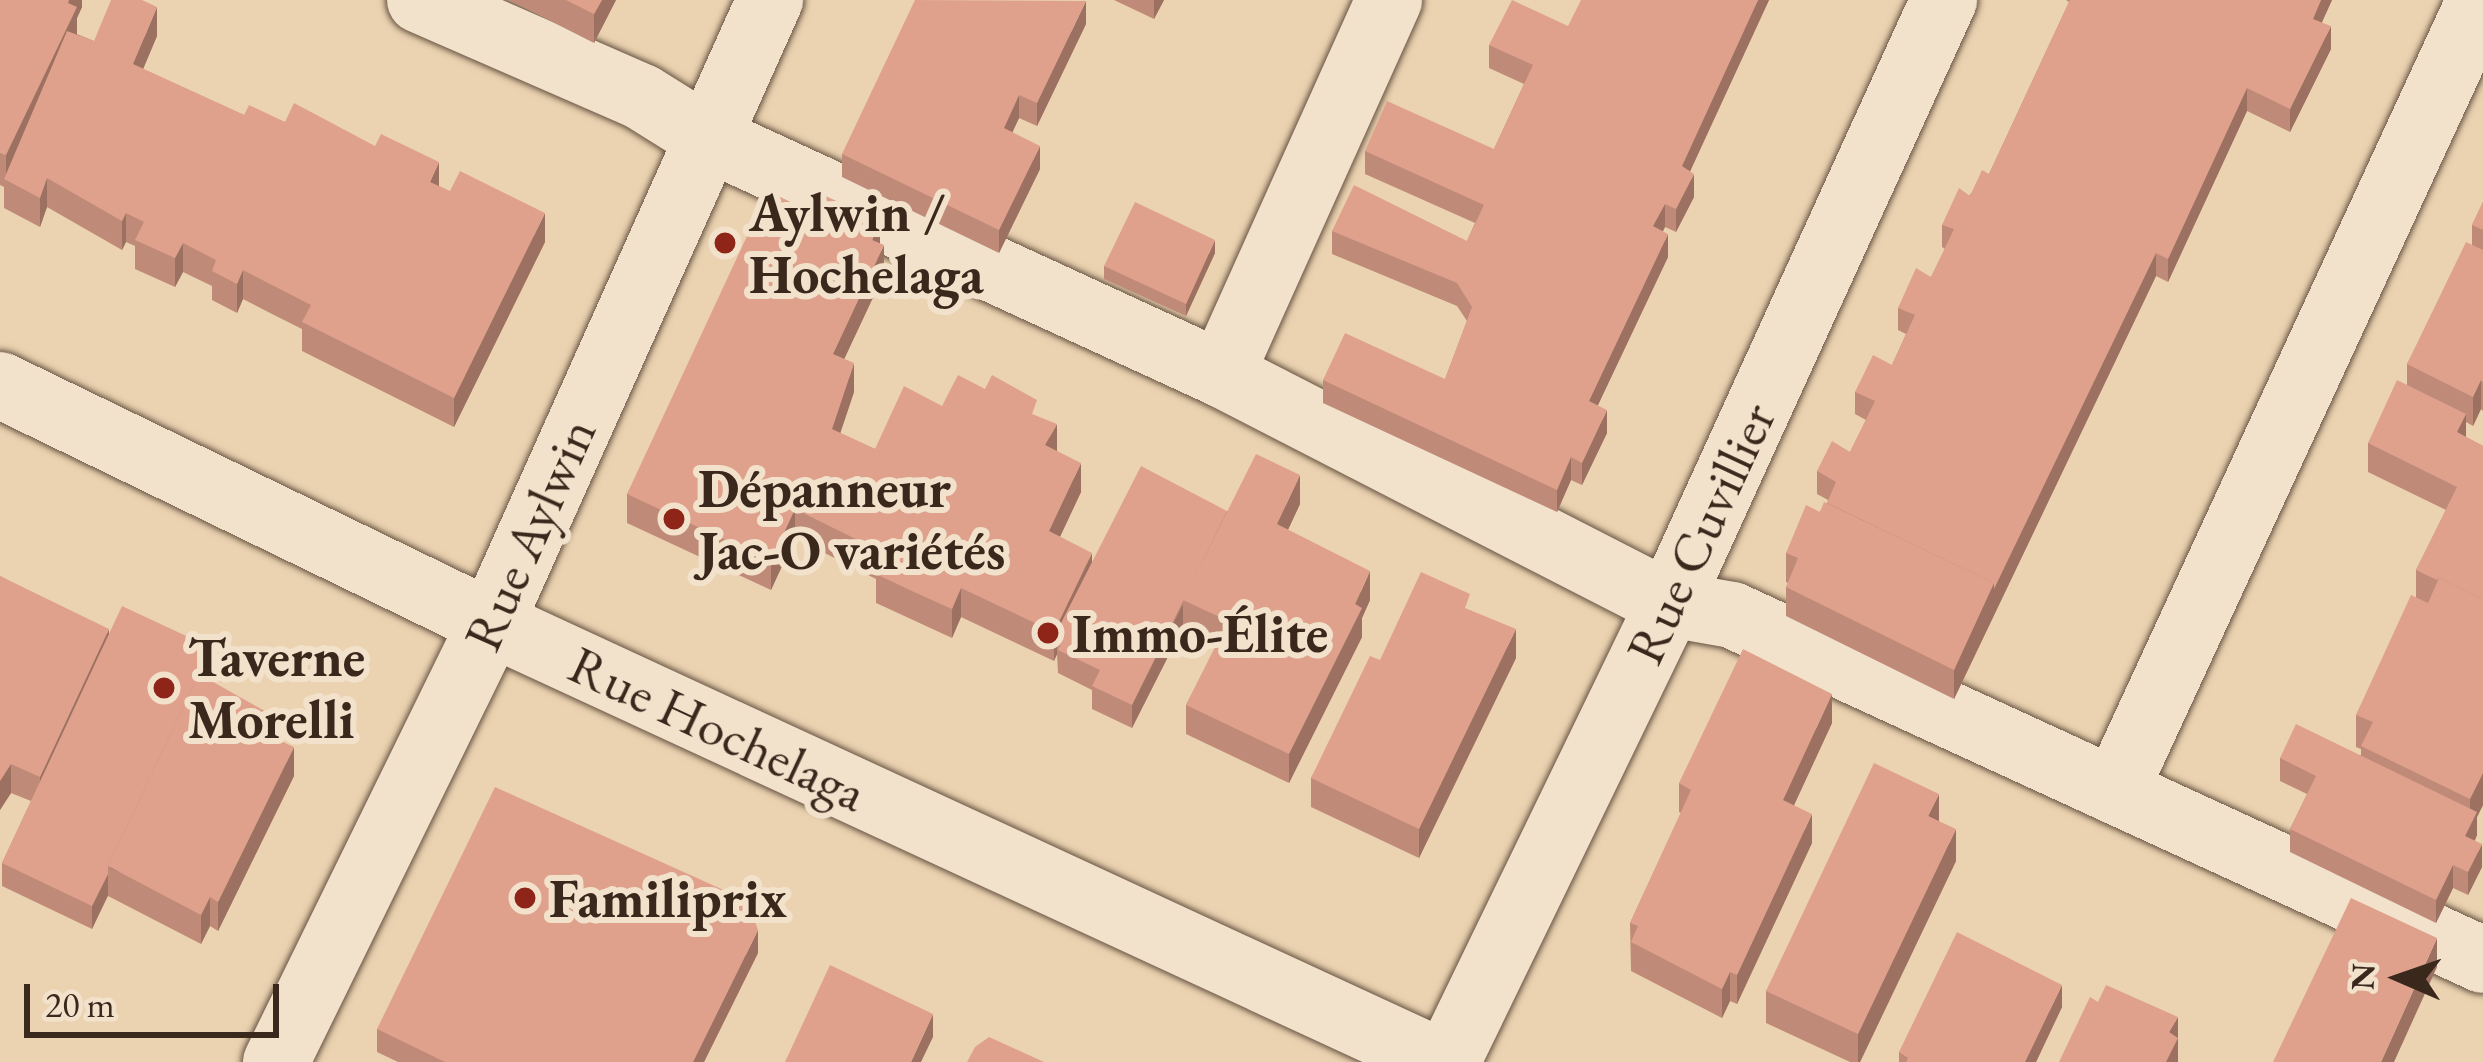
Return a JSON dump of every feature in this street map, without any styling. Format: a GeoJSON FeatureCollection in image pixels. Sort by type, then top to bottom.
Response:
{"type":"FeatureCollection","features":[{"type":"Feature","properties":{"kind":"street"},"geometry":{"type":"LineString","coordinates":[[420,0],[642,97],[706,136],[1221,374],[1669,604],[1732,615],[2483,960]]}},
{"type":"Feature","properties":{"kind":"street","name":"Rue Aylwin"},"geometry":{"type":"LineString","coordinates":[[276,1062],[491,623],[770,0]]}},
{"type":"Feature","properties":{"kind":"street"},"geometry":{"type":"LineString","coordinates":[[1221,374],[1389,0]]}},
{"type":"Feature","properties":{"kind":"street","name":"Rue Cuvillier"},"geometry":{"type":"LineString","coordinates":[[1444,1062],[1669,604],[1944,0]]}},
{"type":"Feature","properties":{"kind":"street"},"geometry":{"type":"LineString","coordinates":[[2115,791],[2480,0]]}},
{"type":"Feature","properties":{"kind":"street","name":"Rue Hochelaga"},"geometry":{"type":"LineString","coordinates":[[0,385],[491,623],[1444,1062]]}},
{"type":"Feature","properties":{"kind":"building"},"geometry":{"type":"Polygon","coordinates":[[[0,0],[69,0],[77,7],[6,155],[0,153],[0,0]]]}},
{"type":"Feature","properties":{"kind":"building"},"geometry":{"type":"Polygon","coordinates":[[[111,0],[142,0],[157,7],[133,64],[244,115],[249,105],[285,122],[294,103],[375,146],[381,134],[439,162],[430,182],[450,191],[460,171],[545,213],[454,398],[302,322],[311,305],[243,270],[237,284],[212,271],[216,260],[183,243],[175,258],[135,240],[144,222],[126,213],[122,221],[47,178],[40,198],[4,179],[67,31],[94,41],[111,0]]]}},
{"type":"Feature","properties":{"kind":"building"},"geometry":{"type":"Polygon","coordinates":[[[566,0],[602,0],[594,14],[566,0]]]}},
{"type":"Feature","properties":{"kind":"building"},"geometry":{"type":"Polygon","coordinates":[[[915,0],[1086,1],[1037,103],[1019,95],[1004,128],[1040,146],[999,230],[842,154],[915,0]]]}},
{"type":"Feature","properties":{"kind":"building"},"geometry":{"type":"Polygon","coordinates":[[[1512,0],[1568,26],[1581,0],[1758,0],[1682,166],[1694,174],[1676,209],[1665,204],[1653,226],[1668,234],[1589,401],[1607,410],[1582,463],[1571,457],[1557,490],[1323,380],[1345,333],[1445,379],[1472,307],[1457,283],[1332,231],[1354,185],[1467,241],[1484,205],[1365,151],[1387,101],[1494,149],[1533,65],[1489,45],[1512,0]]]}},
{"type":"Feature","properties":{"kind":"building"},"geometry":{"type":"Polygon","coordinates":[[[2070,0],[2321,0],[2313,19],[2331,26],[2290,109],[2247,88],[2168,259],[2156,253],[1994,589],[1994,583],[1827,503],[1836,482],[1817,471],[1832,441],[1850,452],[1875,401],[1855,392],[1873,355],[1892,365],[1915,315],[1898,308],[1916,268],[1931,277],[1954,229],[1942,225],[1959,188],[1970,196],[1982,170],[1989,174],[2070,0]]]}},
{"type":"Feature","properties":{"kind":"building"},"geometry":{"type":"Polygon","coordinates":[[[768,191],[811,212],[819,193],[880,221],[872,240],[884,245],[833,354],[854,363],[832,429],[875,449],[904,386],[942,406],[958,375],[985,389],[992,375],[1037,400],[1032,414],[1057,424],[1045,445],[1081,463],[1049,531],[1092,553],[1054,632],[961,588],[952,609],[876,574],[886,554],[795,509],[771,561],[627,494],[768,191]]]}},
{"type":"Feature","properties":{"kind":"building"},"geometry":{"type":"Polygon","coordinates":[[[1135,202],[1215,240],[1186,304],[1104,266],[1135,202]]]}},
{"type":"Feature","properties":{"kind":"building"},"geometry":{"type":"Polygon","coordinates":[[[2483,202],[2483,230],[2472,225],[2483,202]]]}},
{"type":"Feature","properties":{"kind":"building"},"geometry":{"type":"Polygon","coordinates":[[[2466,242],[2483,250],[2483,382],[2473,397],[2407,364],[2466,242]]]}},
{"type":"Feature","properties":{"kind":"building"},"geometry":{"type":"Polygon","coordinates":[[[2397,380],[2466,414],[2457,432],[2483,446],[2483,599],[2416,570],[2457,487],[2368,443],[2397,380]]]}},
{"type":"Feature","properties":{"kind":"building"},"geometry":{"type":"Polygon","coordinates":[[[1256,454],[1300,475],[1277,524],[1370,571],[1355,604],[1362,608],[1289,754],[1186,705],[1228,621],[1183,600],[1256,454]]]}},
{"type":"Feature","properties":{"kind":"building"},"geometry":{"type":"Polygon","coordinates":[[[1141,466],[1227,511],[1132,705],[1092,686],[1100,670],[1058,650],[1065,635],[1057,631],[1141,466]]]}},
{"type":"Feature","properties":{"kind":"building"},"geometry":{"type":"Polygon","coordinates":[[[1824,502],[1994,583],[1954,670],[1786,587],[1798,558],[1786,553],[1806,505],[1820,512],[1824,502]]]}},
{"type":"Feature","properties":{"kind":"building"},"geometry":{"type":"Polygon","coordinates":[[[1421,572],[1470,594],[1465,608],[1516,629],[1419,829],[1311,778],[1370,656],[1380,660],[1421,572]]]}},
{"type":"Feature","properties":{"kind":"building"},"geometry":{"type":"Polygon","coordinates":[[[0,576],[109,629],[40,777],[11,764],[0,781],[0,576]]]}},
{"type":"Feature","properties":{"kind":"building"},"geometry":{"type":"Polygon","coordinates":[[[2439,578],[2483,599],[2483,773],[2470,799],[2361,746],[2373,722],[2356,715],[2411,595],[2428,603],[2439,578]]]}},
{"type":"Feature","properties":{"kind":"building"},"geometry":{"type":"Polygon","coordinates":[[[122,606],[214,649],[92,906],[2,863],[122,606]]]}},
{"type":"Feature","properties":{"kind":"building"},"geometry":{"type":"Polygon","coordinates":[[[1743,649],[1832,694],[1783,800],[1812,814],[1737,975],[1730,972],[1722,989],[1631,942],[1638,926],[1630,923],[1691,790],[1679,783],[1743,649]]]}},
{"type":"Feature","properties":{"kind":"building"},"geometry":{"type":"Polygon","coordinates":[[[199,674],[270,714],[262,732],[294,747],[218,902],[210,897],[201,915],[108,866],[199,674]]]}},
{"type":"Feature","properties":{"kind":"building"},"geometry":{"type":"Polygon","coordinates":[[[2296,724],[2477,812],[2465,836],[2482,844],[2468,872],[2453,865],[2436,900],[2290,829],[2316,776],[2280,758],[2296,724]]]}},
{"type":"Feature","properties":{"kind":"building"},"geometry":{"type":"Polygon","coordinates":[[[1874,763],[1939,794],[1928,816],[1956,829],[1858,1034],[1766,991],[1874,763]]]}},
{"type":"Feature","properties":{"kind":"building"},"geometry":{"type":"Polygon","coordinates":[[[495,787],[748,901],[758,930],[693,1062],[445,1062],[377,1029],[495,787]]]}},
{"type":"Feature","properties":{"kind":"building"},"geometry":{"type":"Polygon","coordinates":[[[2351,898],[2437,938],[2381,1062],[2273,1062],[2351,898]]]}},
{"type":"Feature","properties":{"kind":"building"},"geometry":{"type":"Polygon","coordinates":[[[1957,932],[2062,985],[2025,1062],[1906,1062],[1908,1058],[1899,1052],[1957,932]]]}},
{"type":"Feature","properties":{"kind":"building"},"geometry":{"type":"Polygon","coordinates":[[[830,965],[933,1014],[911,1062],[785,1062],[830,965]]]}},
{"type":"Feature","properties":{"kind":"building"},"geometry":{"type":"Polygon","coordinates":[[[2106,985],[2178,1017],[2169,1032],[2178,1038],[2166,1062],[2059,1062],[2090,997],[2098,1002],[2106,985]]]}},
{"type":"Feature","properties":{"kind":"building"},"geometry":{"type":"Polygon","coordinates":[[[989,1037],[1044,1062],[967,1062],[975,1047],[989,1037]]]}},
{"type":"Feature","properties":{"kind":"place","name":"Aylwin / Hochelaga"},"geometry":{"type":"Point","coordinates":[725,243]}},
{"type":"Feature","properties":{"kind":"place","name":"Dépanneur Jac-O variétés"},"geometry":{"type":"Point","coordinates":[674,519]}},
{"type":"Feature","properties":{"kind":"place","name":"Immo-Élite"},"geometry":{"type":"Point","coordinates":[1048,633]}},
{"type":"Feature","properties":{"kind":"place","name":"Taverne Morelli"},"geometry":{"type":"Point","coordinates":[164,688]}},
{"type":"Feature","properties":{"kind":"place","name":"Familiprix"},"geometry":{"type":"Point","coordinates":[525,898]}}]}
